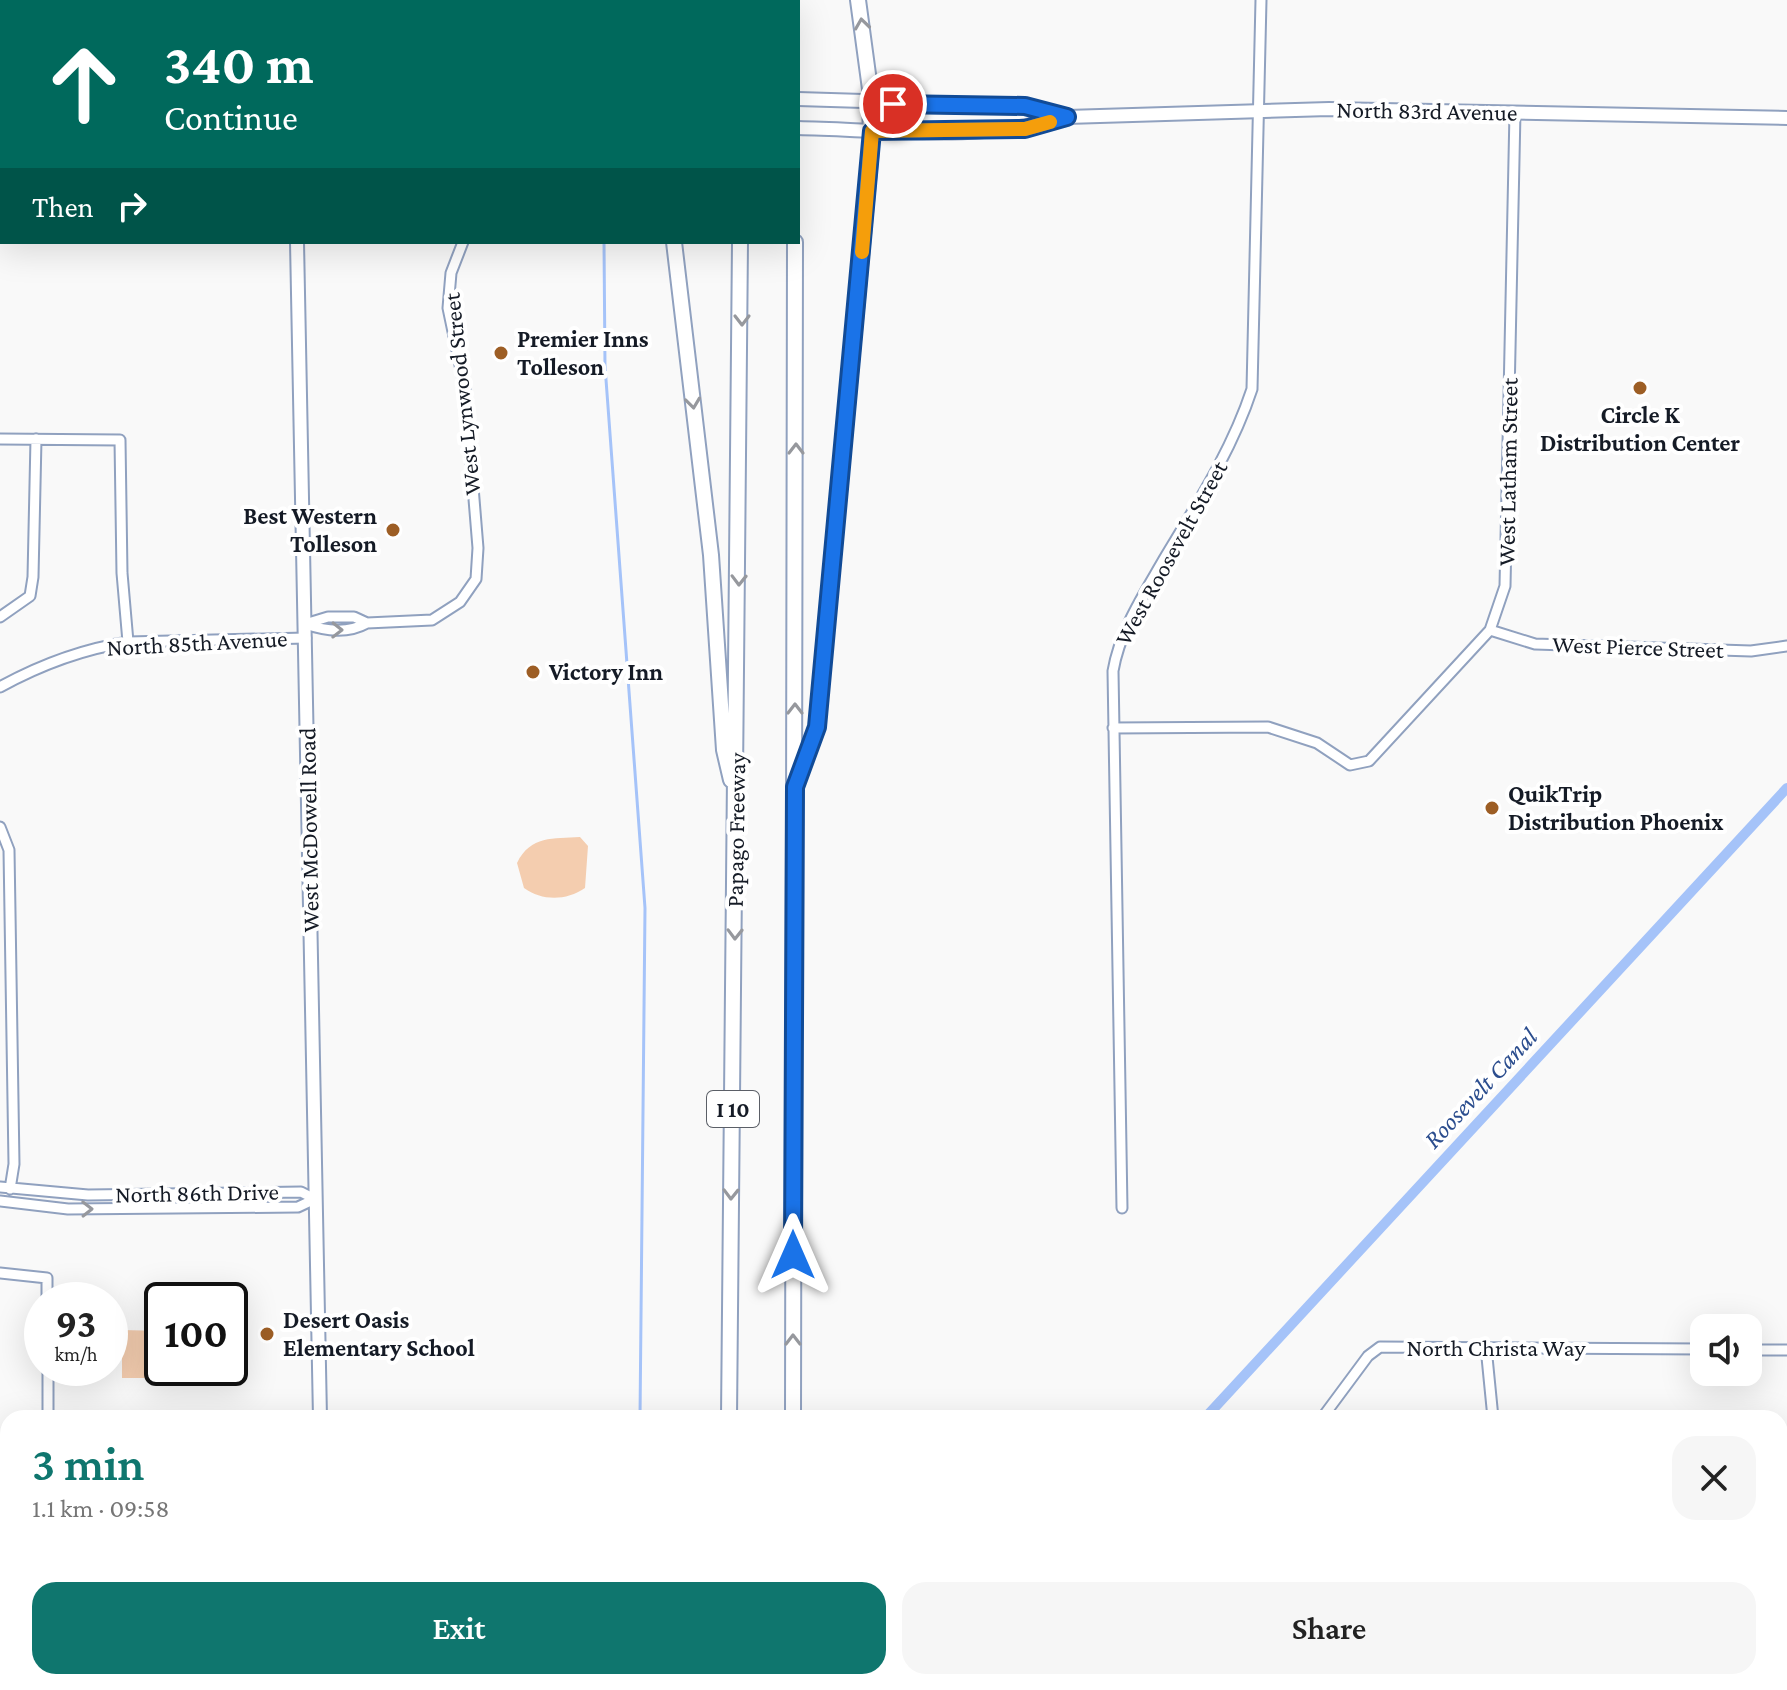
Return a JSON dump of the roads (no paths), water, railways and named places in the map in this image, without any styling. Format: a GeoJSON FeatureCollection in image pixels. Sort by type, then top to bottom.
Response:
{"type":"FeatureCollection","features":[{"type":"Feature","properties":{"kind":"highway"},"geometry":{"type":"LineString","coordinates":[[795,787],[817,727],[872,131],[858,0]]}},
{"type":"Feature","properties":{"kind":"highway"},"geometry":{"type":"LineString","coordinates":[[674,244],[711,555],[724,750],[737,800]]}},
{"type":"Feature","properties":{"kind":"highway","name":"Papago Freeway"},"geometry":{"type":"LineString","coordinates":[[729,1410],[740,244]]}},
{"type":"Feature","properties":{"kind":"highway","name":"I 10"},"geometry":{"type":"LineString","coordinates":[[793,1410],[795,244]]}},
{"type":"Feature","properties":{"kind":"main road","name":"North 83rd Avenue"},"geometry":{"type":"LineString","coordinates":[[800,99],[1025,106],[1067,117]]}},
{"type":"Feature","properties":{"kind":"main road","name":"North 83rd Avenue"},"geometry":{"type":"LineString","coordinates":[[800,128],[872,131],[1025,129],[1067,117],[1258,111],[1515,112],[1787,118]]}},
{"type":"Feature","properties":{"kind":"main road","name":"West McDowell Road"},"geometry":{"type":"LineString","coordinates":[[297,244],[320,1410]]}},
{"type":"Feature","properties":{"kind":"street","name":"West Roosevelt Street"},"geometry":{"type":"LineString","coordinates":[[1122,1208],[1113,671],[1121,639],[1234,437],[1252,389],[1261,0]]}},
{"type":"Feature","properties":{"kind":"street","name":"West Latham Street"},"geometry":{"type":"LineString","coordinates":[[1113,728],[1268,727],[1317,743],[1350,765],[1369,761],[1490,630],[1505,586],[1515,112]]}},
{"type":"Feature","properties":{"kind":"street","name":"West Lynwood Street"},"geometry":{"type":"LineString","coordinates":[[305,624],[328,617],[354,617],[367,623],[432,620],[449,612],[469,594],[478,565],[477,533],[463,373],[448,308],[451,273],[462,244]]}},
{"type":"Feature","properties":{"kind":"street"},"geometry":{"type":"LineString","coordinates":[[0,439],[120,440],[122,573],[128,642]]}},
{"type":"Feature","properties":{"kind":"street"},"geometry":{"type":"LineString","coordinates":[[0,617],[30,596],[36,439]]}},
{"type":"Feature","properties":{"kind":"street","name":"West Pierce Street"},"geometry":{"type":"LineString","coordinates":[[1490,630],[1535,644],[1751,651],[1787,646]]}},
{"type":"Feature","properties":{"kind":"street","name":"North 85th Avenue"},"geometry":{"type":"LineString","coordinates":[[0,687],[40,666],[102,646],[128,642],[306,638]]}},
{"type":"Feature","properties":{"kind":"street"},"geometry":{"type":"LineString","coordinates":[[0,827],[9,850],[5,923],[14,1164],[5,1188]]}},
{"type":"Feature","properties":{"kind":"street","name":"North 86th Drive"},"geometry":{"type":"LineString","coordinates":[[5,1188],[53,1194],[301,1192],[315,1199]]}},
{"type":"Feature","properties":{"kind":"street"},"geometry":{"type":"LineString","coordinates":[[52,1208],[53,1194]]}},
{"type":"Feature","properties":{"kind":"street","name":"North 86th Drive"},"geometry":{"type":"LineString","coordinates":[[0,1201],[52,1208],[298,1207],[315,1199]]}},
{"type":"Feature","properties":{"kind":"street"},"geometry":{"type":"LineString","coordinates":[[0,1273],[47,1278],[47,1282]]}},
{"type":"Feature","properties":{"kind":"street","name":"North Christa Way"},"geometry":{"type":"LineString","coordinates":[[1328,1410],[1368,1356],[1380,1347],[1690,1349]]}},
{"type":"Feature","properties":{"kind":"street"},"geometry":{"type":"LineString","coordinates":[[1486,1347],[1492,1410]]}},
{"type":"Feature","properties":{"kind":"street"},"geometry":{"type":"LineString","coordinates":[[1762,1350],[1787,1350]]}},
{"type":"Feature","properties":{"kind":"street"},"geometry":{"type":"LineString","coordinates":[[48,1386],[48,1410]]}},
{"type":"Feature","properties":{"kind":"waterway"},"geometry":{"type":"LineString","coordinates":[[604,244],[605,366],[645,908],[640,1410]]}},
{"type":"Feature","properties":{"kind":"waterway","name":"Roosevelt Canal"},"geometry":{"type":"LineString","coordinates":[[1212,1410],[1787,788]]}},
{"type":"Feature","properties":{"kind":"place","name":"Premier Inns Tolleson"},"geometry":{"type":"Point","coordinates":[501,353]}},
{"type":"Feature","properties":{"kind":"place","name":"Circle K Distribution Center"},"geometry":{"type":"Point","coordinates":[1640,388]}},
{"type":"Feature","properties":{"kind":"place","name":"Best Western Tolleson"},"geometry":{"type":"Point","coordinates":[393,530]}},
{"type":"Feature","properties":{"kind":"place","name":"Victory Inn"},"geometry":{"type":"Point","coordinates":[533,672]}},
{"type":"Feature","properties":{"kind":"place","name":"QuikTrip Distribution Phoenix"},"geometry":{"type":"Point","coordinates":[1492,808]}},
{"type":"Feature","properties":{"kind":"place","name":"Desert Oasis Elementary School"},"geometry":{"type":"Point","coordinates":[267,1334]}}]}
